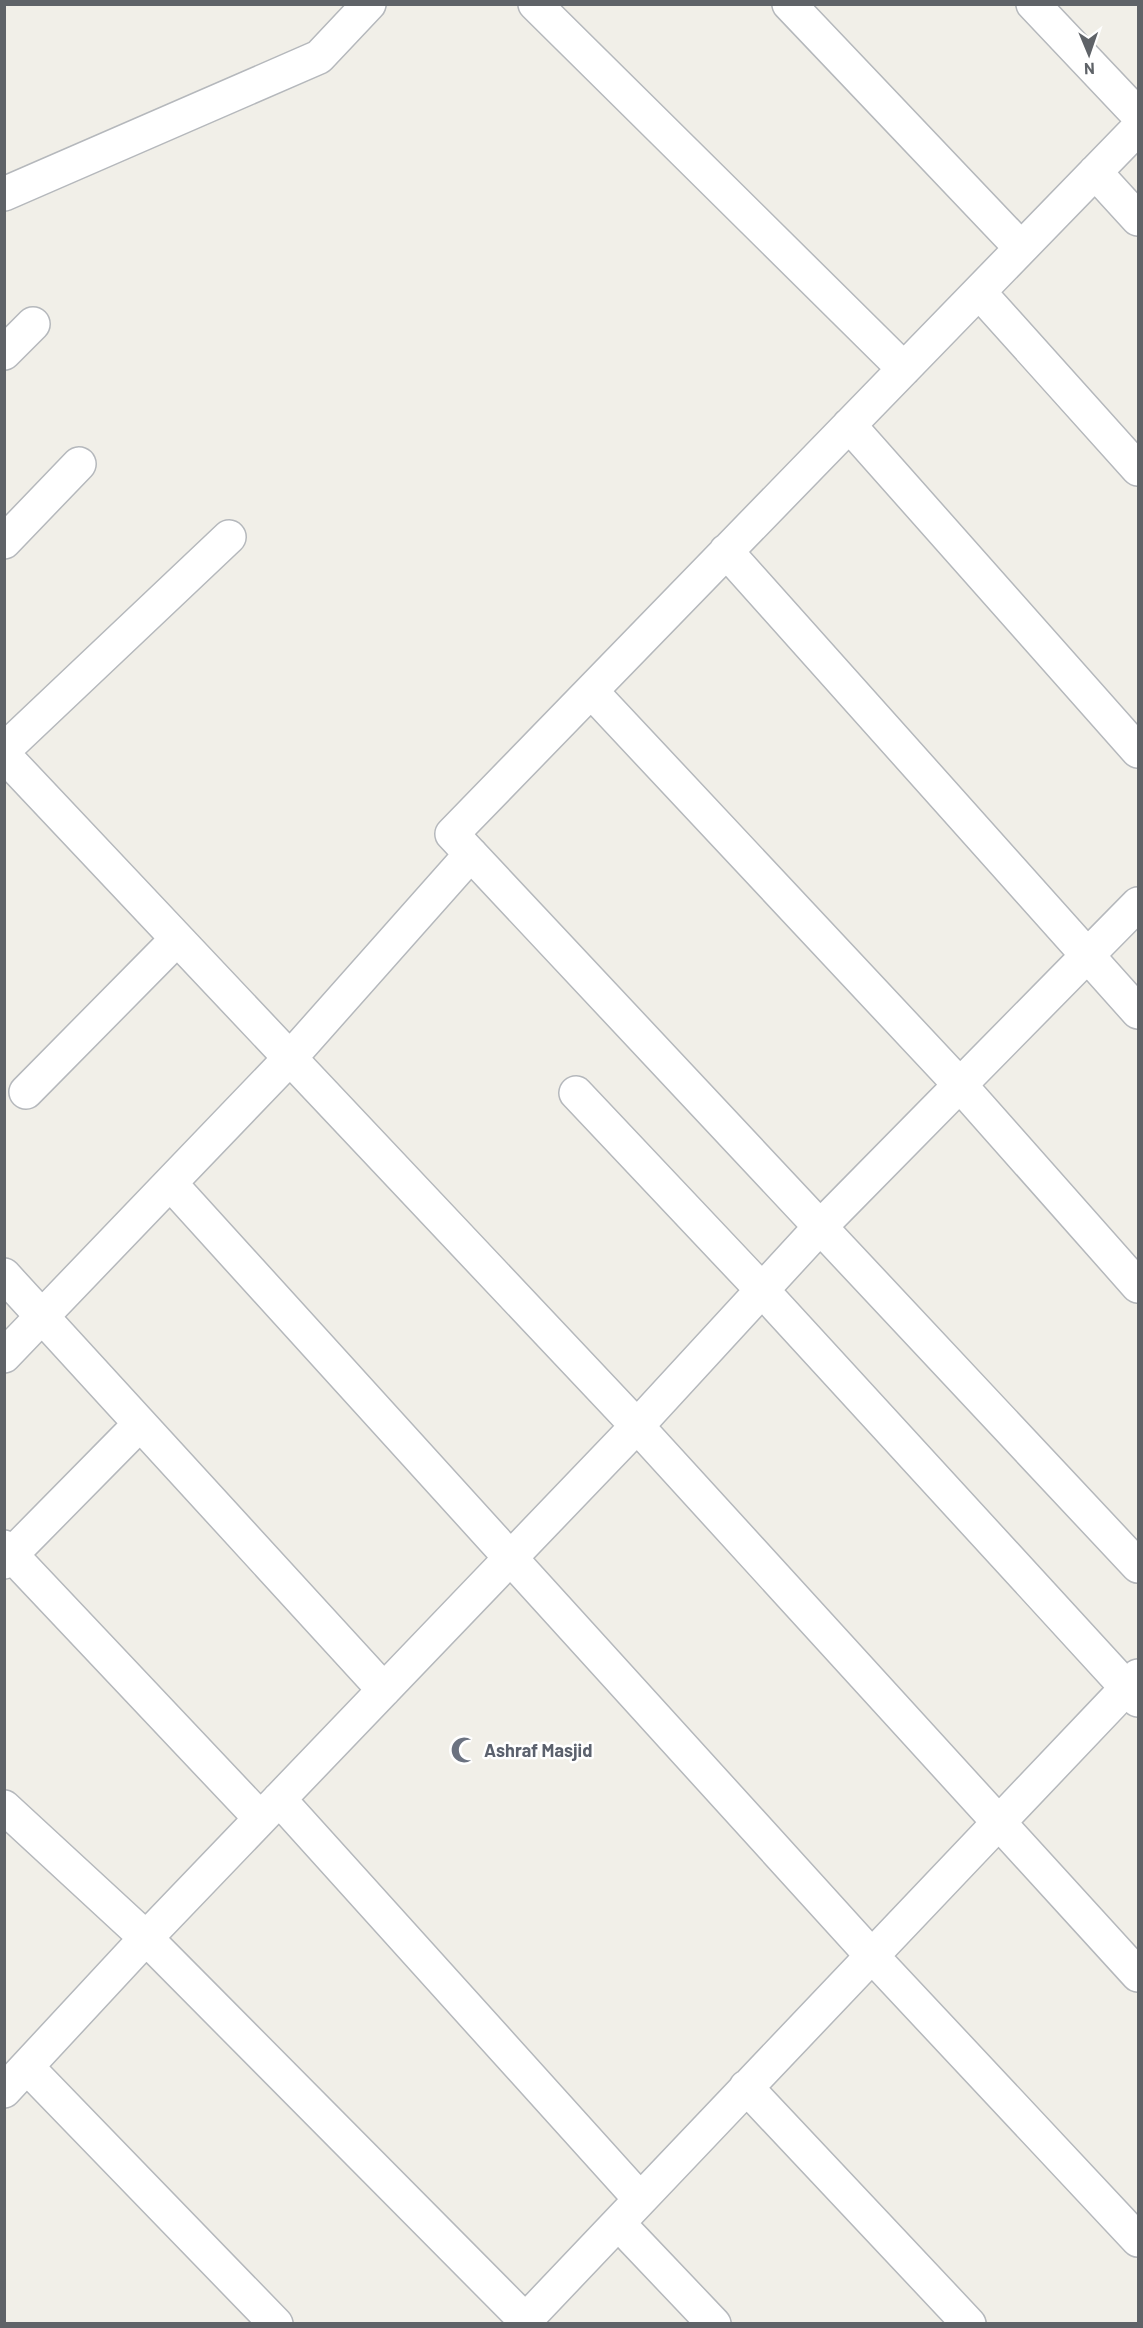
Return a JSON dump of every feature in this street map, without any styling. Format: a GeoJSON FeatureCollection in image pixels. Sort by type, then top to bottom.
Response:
{"type":"FeatureCollection","features":[{"type":"Feature","properties":{"kind":"street"},"geometry":{"type":"LineString","coordinates":[[4,194],[319,57],[369,4]]}},
{"type":"Feature","properties":{"kind":"street"},"geometry":{"type":"LineString","coordinates":[[535,4],[904,369]]}},
{"type":"Feature","properties":{"kind":"street"},"geometry":{"type":"LineString","coordinates":[[789,4],[1021,248]]}},
{"type":"Feature","properties":{"kind":"street"},"geometry":{"type":"LineString","coordinates":[[1033,4],[1138,115]]}},
{"type":"Feature","properties":{"kind":"street"},"geometry":{"type":"LineString","coordinates":[[1138,128],[452,834],[1138,1566]]}},
{"type":"Feature","properties":{"kind":"street"},"geometry":{"type":"LineString","coordinates":[[1095,172],[1138,219]]}},
{"type":"Feature","properties":{"kind":"street"},"geometry":{"type":"LineString","coordinates":[[979,291],[1138,469]]}},
{"type":"Feature","properties":{"kind":"street"},"geometry":{"type":"LineString","coordinates":[[4,353],[33,324]]}},
{"type":"Feature","properties":{"kind":"street"},"geometry":{"type":"LineString","coordinates":[[849,425],[1138,752]]}},
{"type":"Feature","properties":{"kind":"street"},"geometry":{"type":"LineString","coordinates":[[4,542],[79,464]]}},
{"type":"Feature","properties":{"kind":"street"},"geometry":{"type":"LineString","coordinates":[[4,750],[229,537]]}},
{"type":"Feature","properties":{"kind":"street"},"geometry":{"type":"LineString","coordinates":[[726,551],[1138,1012]]}},
{"type":"Feature","properties":{"kind":"street"},"geometry":{"type":"LineString","coordinates":[[591,691],[960,1085],[1138,1286]]}},
{"type":"Feature","properties":{"kind":"street"},"geometry":{"type":"LineString","coordinates":[[4,756],[637,1426],[1138,1975]]}},
{"type":"Feature","properties":{"kind":"street"},"geometry":{"type":"LineString","coordinates":[[4,1356],[290,1058],[471,854]]}},
{"type":"Feature","properties":{"kind":"street"},"geometry":{"type":"LineString","coordinates":[[4,2091],[146,1938],[637,1426],[821,1226],[1138,904]]}},
{"type":"Feature","properties":{"kind":"street"},"geometry":{"type":"LineString","coordinates":[[26,1092],[177,939]]}},
{"type":"Feature","properties":{"kind":"street"},"geometry":{"type":"LineString","coordinates":[[6,1810],[146,1938],[524,2322],[998,1823],[1135,1688],[576,1093]]}},
{"type":"Feature","properties":{"kind":"street"},"geometry":{"type":"LineString","coordinates":[[170,1183],[872,1956],[1138,2240]]}},
{"type":"Feature","properties":{"kind":"street"},"geometry":{"type":"LineString","coordinates":[[4,1275],[384,1690]]}},
{"type":"Feature","properties":{"kind":"street"},"geometry":{"type":"LineString","coordinates":[[140,1424],[7,1554],[270,1809],[640,2199]]}},
{"type":"Feature","properties":{"kind":"street"},"geometry":{"type":"LineString","coordinates":[[27,2067],[276,2324]]}},
{"type":"Feature","properties":{"kind":"street"},"geometry":{"type":"LineString","coordinates":[[746,2087],[969,2324]]}},
{"type":"Feature","properties":{"kind":"street"},"geometry":{"type":"LineString","coordinates":[[618,2223],[714,2324]]}},
{"type":"Feature","properties":{"kind":"place","name":"Ashraf Masjid"},"geometry":{"type":"Point","coordinates":[464,1750]}}]}
